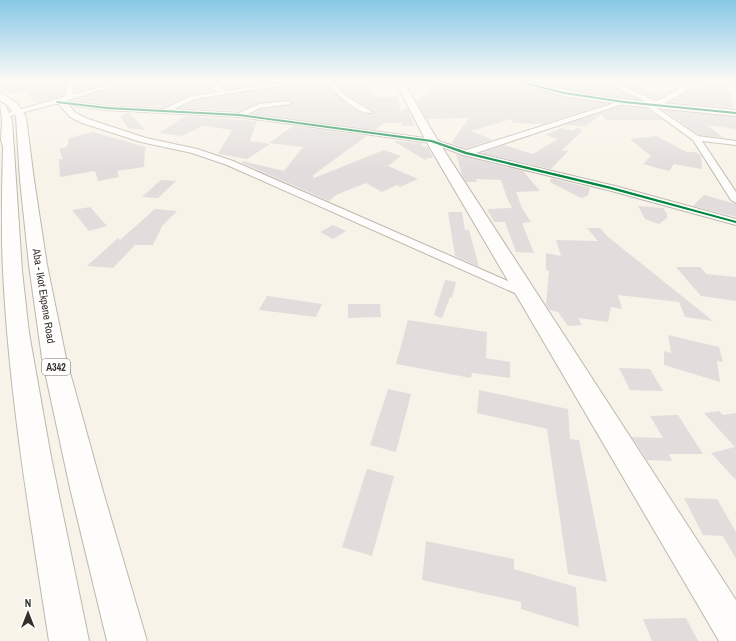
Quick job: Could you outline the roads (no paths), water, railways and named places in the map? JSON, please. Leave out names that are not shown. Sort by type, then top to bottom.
[{"type":"highway","points":[[8,112],[5,140],[9,147],[5,265],[30,423],[69,641]]},
{"type":"highway","name":"Aba - Ikot Ekpene Road","points":[[8,112],[27,180],[38,265],[54,358],[86,488],[127,641]]},
{"type":"main road","points":[[415,111],[432,141],[733,625]]},
{"type":"main road","points":[[717,111],[736,113]]},
{"type":"street","points":[[70,111],[73,115],[85,121],[144,140],[194,151],[230,163],[528,296]]},
{"type":"street","points":[[163,111],[239,115],[432,141],[466,153],[611,188],[736,222]]},
{"type":"street","points":[[239,115],[246,111]]},
{"type":"street","points":[[466,153],[596,111]]},
{"type":"street","points":[[662,111],[696,138],[736,200]]},
{"type":"street","points":[[696,138],[736,143]]}]
